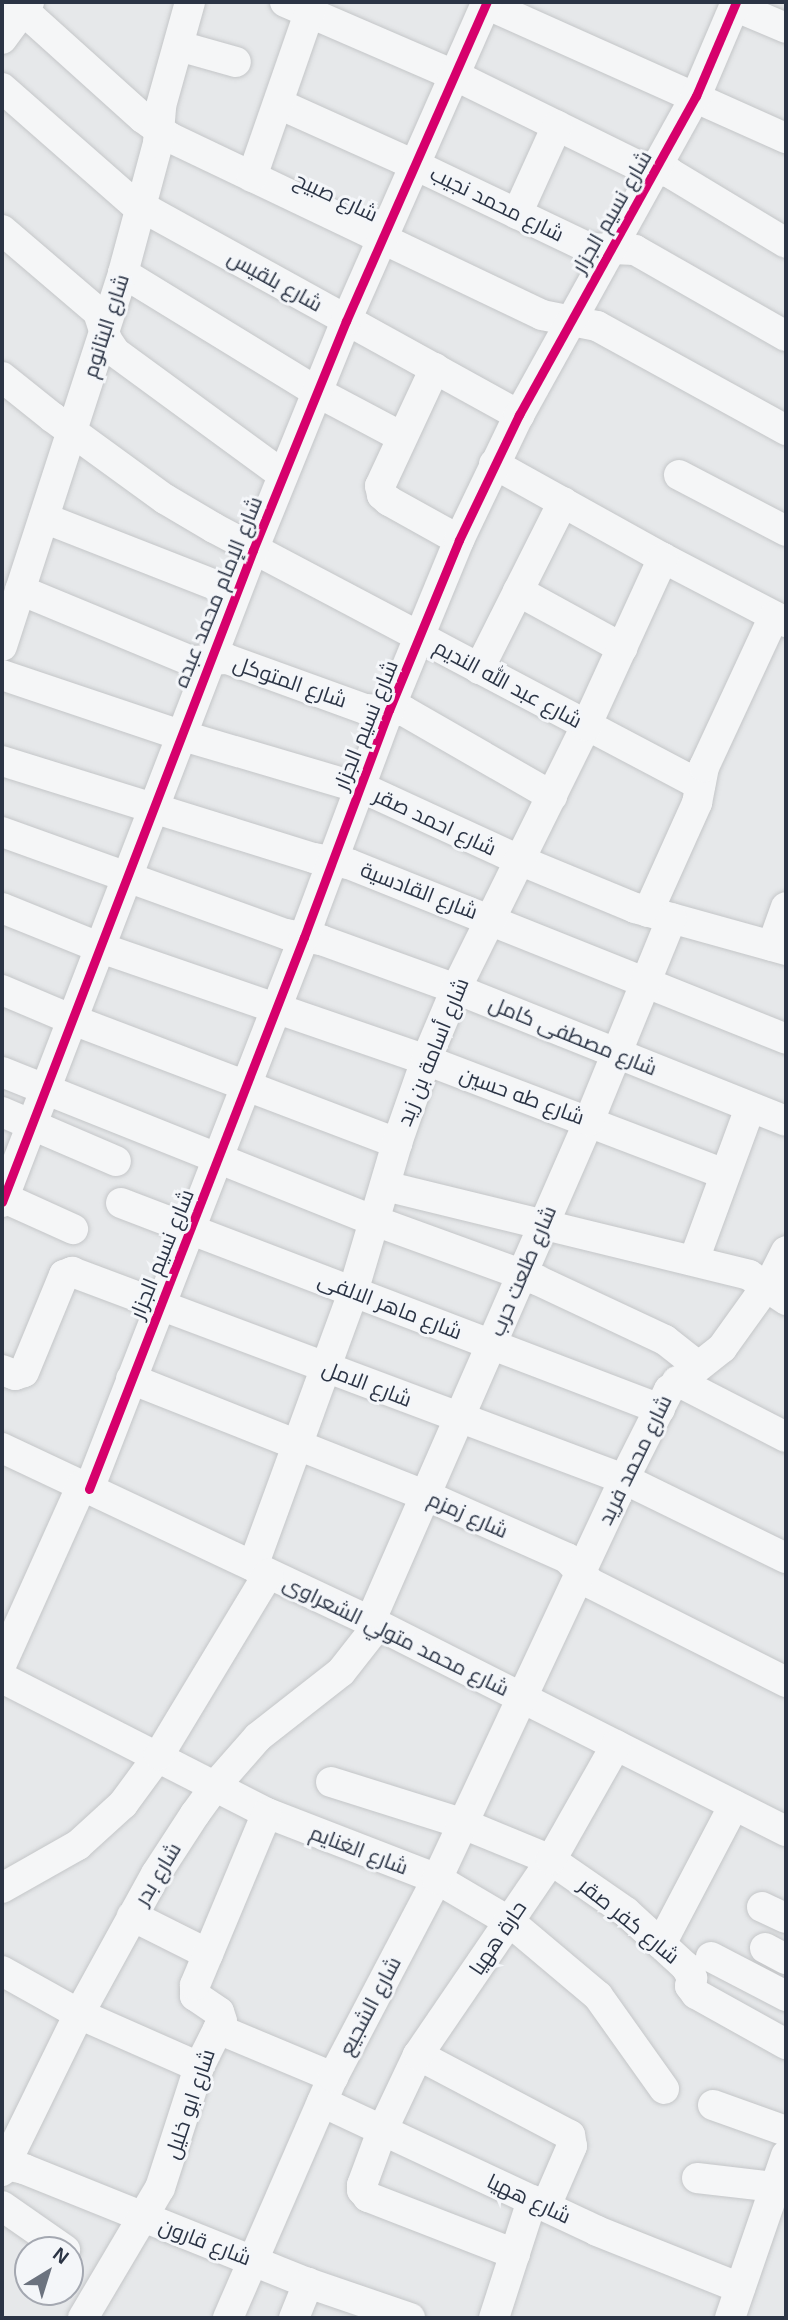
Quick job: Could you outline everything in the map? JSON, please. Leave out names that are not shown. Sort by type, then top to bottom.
[{"type":"street","name":"شارع البتانوم","points":[[2,646],[105,334],[142,209],[160,131],[161,106],[190,2]]},
{"type":"street","points":[[486,3],[786,138]]},
{"type":"street","name":"شارع الإمام محمد عبده","points":[[2,1199],[47,1091],[235,593],[346,321],[486,3]]},
{"type":"street","points":[[2,39],[22,4]]},
{"type":"street","name":"شارع صبيح","points":[[22,4],[160,131],[542,315],[597,326],[786,430]]},
{"type":"street","points":[[735,4],[786,28]]},
{"type":"street","name":"شارع نسيم الجزار","points":[[2,1663],[86,1487],[131,1379],[219,1158],[389,710],[459,540],[519,415],[696,96],[735,4]]},
{"type":"street","points":[[252,177],[279,104],[303,5],[635,164],[676,177],[786,243]]},
{"type":"street","points":[[178,46],[236,62]]},
{"type":"street","name":"شارع بلقيس","points":[[2,88],[142,209],[519,415]]},
{"type":"street","name":"شارع محمد نجيب","points":[[279,104],[589,248],[635,250],[786,336]]},
{"type":"street","points":[[517,214],[557,126]]},
{"type":"street","points":[[2,230],[98,312],[105,334],[116,352],[283,475]]},
{"type":"street","points":[[123,273],[317,392],[401,437]]},
{"type":"street","points":[[435,368],[380,486],[382,495],[459,540]]},
{"type":"street","name":"شارع عبد الله النديم","points":[[4,384],[165,499],[253,550],[700,785]]},
{"type":"street","points":[[494,464],[663,558],[780,619]]},
{"type":"street","points":[[679,475],[786,531]]},
{"type":"street","points":[[479,669],[563,502]]},
{"type":"street","points":[[44,518],[235,593]]},
{"type":"street","name":"شارع أسامة بن زيد","points":[[2,1888],[52,1861],[102,1826],[123,1804],[159,1755],[260,1570],[298,1444],[353,1292],[397,1143],[426,1060],[456,989],[586,726],[663,558]]},
{"type":"street","name":"شارع المتوكل","points":[[20,590],[191,661],[227,659],[365,709],[411,714],[552,796]]},
{"type":"street","points":[[518,591],[622,648]]},
{"type":"street","name":"شارع طلعت حرب","points":[[374,1624],[645,984],[660,915],[697,803],[704,767],[780,619]]},
{"type":"street","name":"شارع احمد صقر","points":[[2,675],[180,736],[359,788],[519,860],[660,915],[779,948]]},
{"type":"street","name":"شارع القادسية","points":[[2,761],[314,858],[332,860],[490,919],[786,1039]]},
{"type":"street","name":"شارع مصطفى كامل","points":[[2,832],[304,937],[321,940],[456,989],[786,1121]]},
{"type":"street","points":[[779,948],[786,907]]},
{"type":"street","name":"شارع طه حسين","points":[[2,908],[101,948],[426,1060],[725,1174]]},
{"type":"street","points":[[2,990],[73,1020],[397,1143]]},
{"type":"street","points":[[2,1072],[375,1222],[522,1274],[665,1340],[687,1374],[786,1437]]},
{"type":"street","points":[[694,1260],[750,1108]]},
{"type":"street","points":[[2,1112],[116,1161]]},
{"type":"street","points":[[385,1186],[694,1260],[749,1275],[776,1292]]},
{"type":"street","points":[[2,1199],[73,1229]]},
{"type":"street","name":"شارع ماهر الالفى","points":[[121,1203],[660,1409]]},
{"type":"street","name":"شارع محمد فريد","points":[[521,1697],[660,1409],[687,1374],[722,1348],[776,1292],[786,1251]]},
{"type":"street","name":"شارع الامل","points":[[2,1370],[15,1375],[24,1371],[66,1273],[160,1305],[624,1479],[786,1558]]},
{"type":"street","name":"شارع زمزم","points":[[131,1379],[427,1496],[567,1558],[590,1583],[786,1682]]},
{"type":"street","name":"شارع محمد متولي الشعراوى","points":[[2,1448],[374,1624],[786,1831]]},
{"type":"street","name":"شارع بدر","points":[[3,2167],[79,2014],[174,1845],[215,1786],[271,1725],[341,1672],[374,1624]]},
{"type":"street","name":"شارع الغنايم","points":[[2,1678],[159,1755],[267,1813],[436,1879],[510,1922],[598,1996],[664,2089]]},
{"type":"street","name":"شارع الشجيع","points":[[228,2318],[327,2089],[436,1879],[521,1697]]},
{"type":"street","name":"حارة ههيا","points":[[515,2254],[364,2194],[362,2185],[382,2131],[418,2055],[551,1860],[616,1745]]},
{"type":"street","name":"شارع كفر صقر","points":[[331,1782],[461,1824],[551,1860],[626,1912],[661,1944],[690,1972],[690,1986],[696,1994],[786,2044]]},
{"type":"street","points":[[661,1944],[734,1805]]},
{"type":"street","name":"شارع ابو خليل","points":[[83,2318],[104,2277],[165,2177],[199,2067],[222,2016],[200,2000],[194,1991],[267,1813]]},
{"type":"street","points":[[132,1916],[208,1954]]},
{"type":"street","points":[[711,1957],[786,1996]]},
{"type":"street","points":[[2,1971],[79,2014],[199,2067]]},
{"type":"street","name":"شارع ههيا","points":[[218,2029],[327,2089],[382,2131],[597,2231],[740,2288]]},
{"type":"street","points":[[418,2055],[570,2135],[572,2146],[539,2203],[515,2254],[494,2318]]},
{"type":"street","points":[[713,2105],[786,2131]]},
{"type":"street","points":[[730,2318],[786,2155]]},
{"type":"street","name":"شارع قارون","points":[[3,2167],[24,2169],[308,2283],[410,2318]]},
{"type":"street","points":[[697,2178],[775,2187]]},
{"type":"street","points":[[2,2206],[45,2236]]},
{"type":"street","points":[[84,2263],[104,2277]]},
{"type":"street","points":[[294,2318],[308,2283]]},
{"type":"cycle path","points":[[2,1202],[253,550],[346,321],[487,2]]},
{"type":"cycle path","points":[[89,1489],[304,937],[389,710],[459,540],[519,415],[696,96],[736,2]]}]
